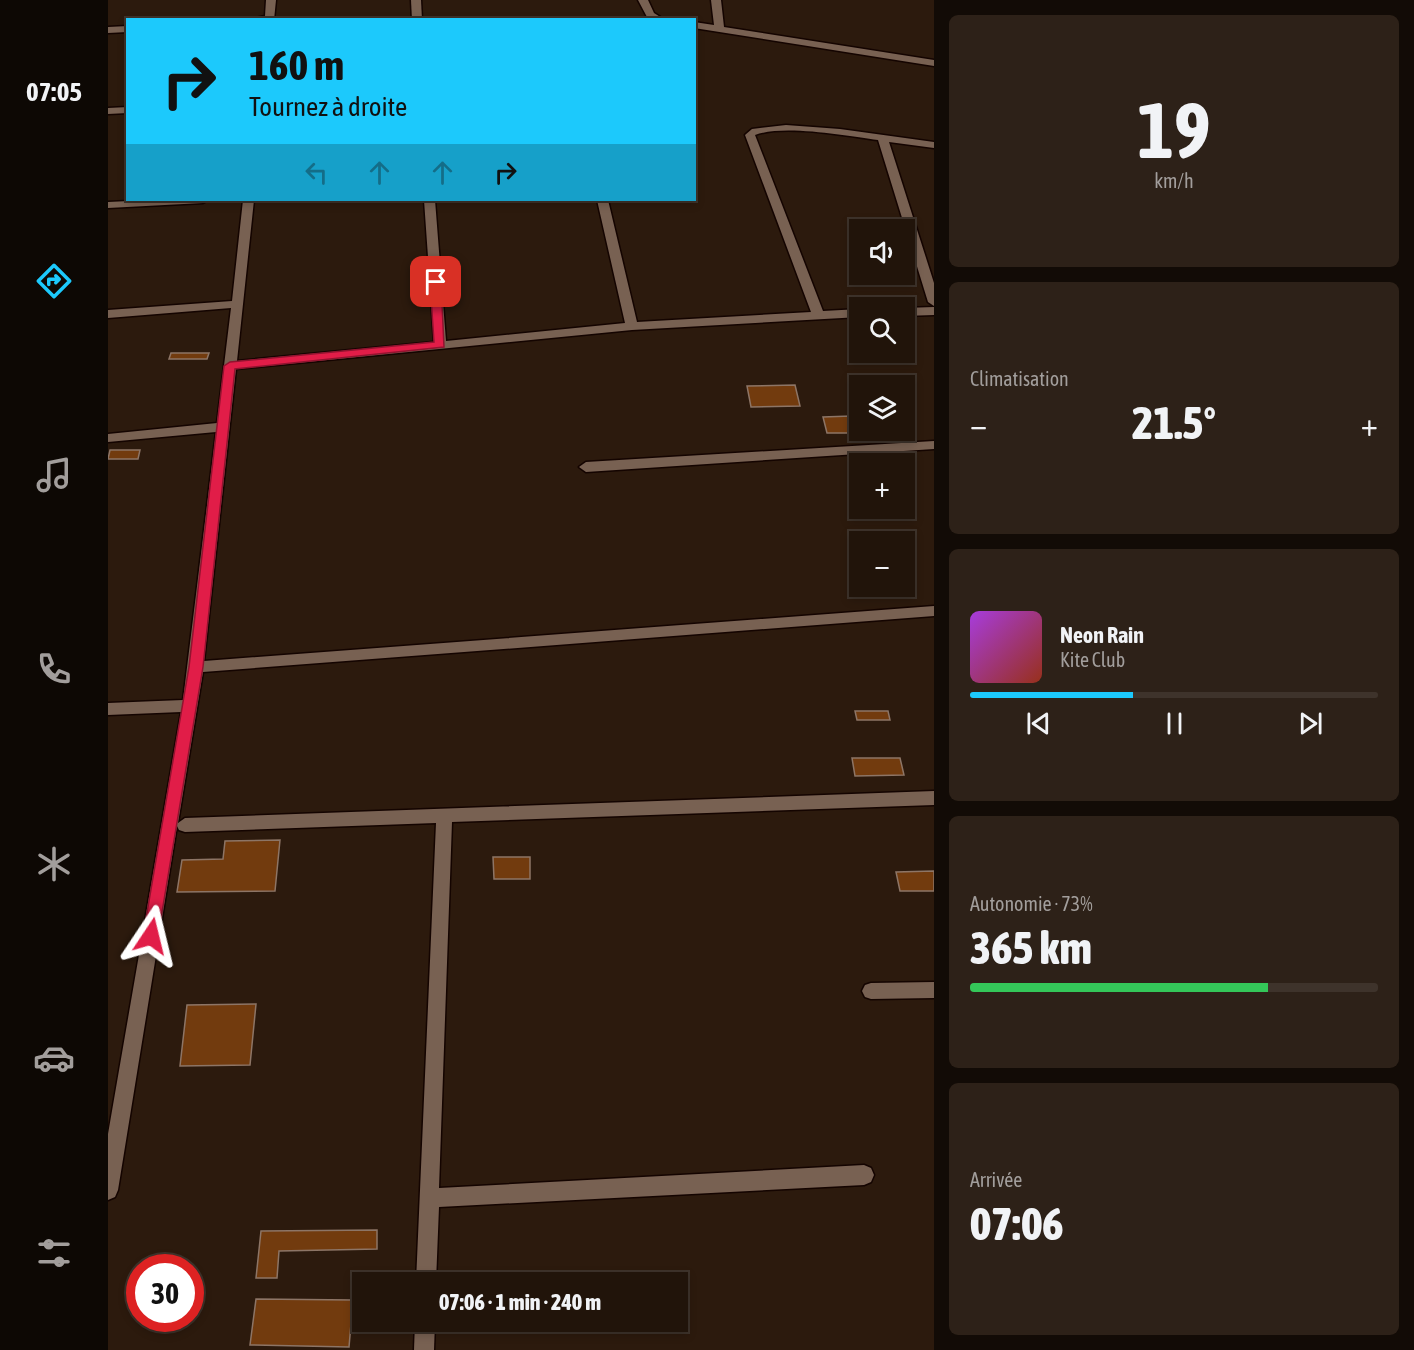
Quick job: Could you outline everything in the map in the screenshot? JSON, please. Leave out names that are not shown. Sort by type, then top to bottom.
[{"type":"street","points":[[269,18],[271,0]]},
{"type":"street","points":[[416,0],[417,18]]},
{"type":"street","points":[[643,0],[650,15],[657,18]]},
{"type":"street","points":[[716,0],[719,28]]},
{"type":"street","points":[[696,25],[934,63]]},
{"type":"street","points":[[108,30],[126,29]]},
{"type":"street","points":[[108,111],[126,110]]},
{"type":"street","points":[[818,314],[750,135],[766,127],[934,145]]},
{"type":"street","points":[[883,138],[934,302]]},
{"type":"street","points":[[108,206],[187,201]]},
{"type":"street","points":[[108,1190],[196,667],[249,201]]},
{"type":"street","points":[[430,201],[440,345]]},
{"type":"street","points":[[603,201],[632,326]]},
{"type":"street","points":[[108,314],[237,304]]},
{"type":"street","points":[[915,312],[934,311]]},
{"type":"street","points":[[230,366],[632,326],[849,313]]},
{"type":"street","points":[[108,438],[223,427]]},
{"type":"street","points":[[586,467],[934,445]]},
{"type":"street","points":[[196,667],[934,611]]},
{"type":"street","points":[[108,709],[189,706]]},
{"type":"street","points":[[185,825],[934,798]]},
{"type":"street","points":[[426,1272],[444,815]]},
{"type":"street","points":[[871,991],[934,990]]},
{"type":"street","points":[[429,1198],[864,1175]]},
{"type":"street","points":[[424,1350],[425,1332]]},
{"type":"building","points":[[171,353],[209,353],[207,359],[169,359]]},
{"type":"building","points":[[795,385],[800,406],[751,407],[747,386]]},
{"type":"building","points":[[849,416],[849,433],[827,433],[823,417]]},
{"type":"building","points":[[110,450],[140,450],[138,459],[108,459]]},
{"type":"building","points":[[855,711],[888,711],[890,720],[857,720]]},
{"type":"building","points":[[852,758],[900,758],[904,775],[855,776]]},
{"type":"building","points":[[280,840],[275,891],[177,892],[182,860],[223,859],[225,841]]},
{"type":"building","points":[[493,857],[530,857],[530,879],[494,879]]},
{"type":"building","points":[[934,871],[934,891],[900,891],[896,872]]},
{"type":"building","points":[[256,1004],[250,1065],[180,1066],[187,1005]]},
{"type":"building","points":[[377,1230],[377,1249],[279,1251],[277,1278],[256,1278],[261,1231]]},
{"type":"building","points":[[256,1299],[352,1300],[349,1347],[250,1345]]},
{"type":"route","points":[[151,936],[196,667],[230,366],[440,345],[436,282]]}]
